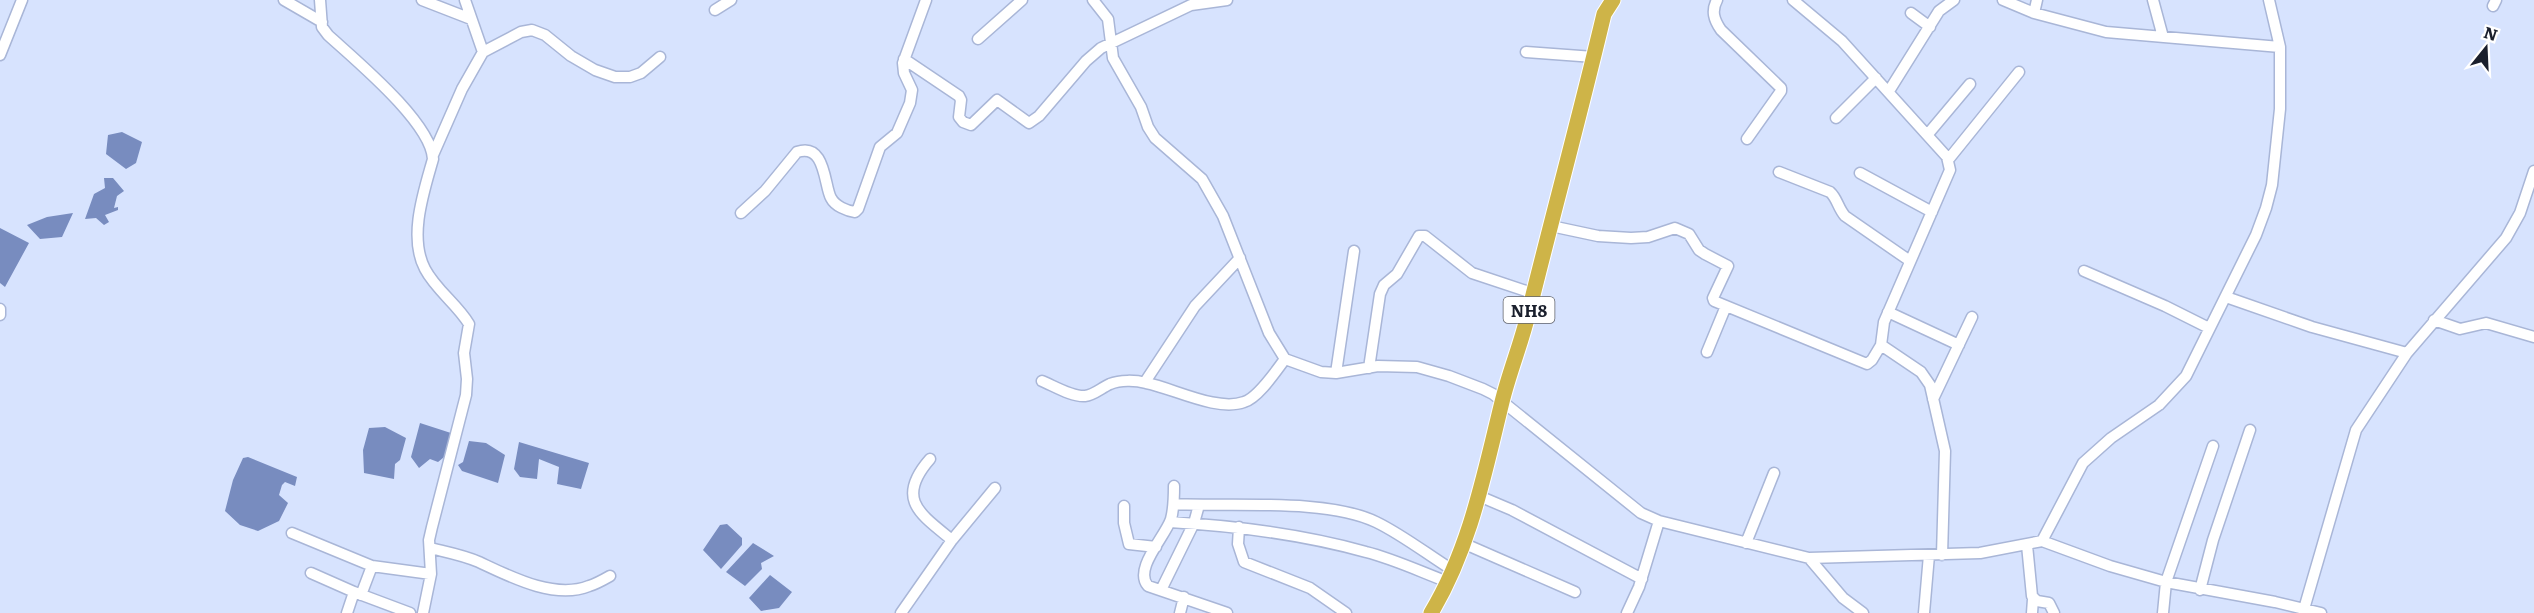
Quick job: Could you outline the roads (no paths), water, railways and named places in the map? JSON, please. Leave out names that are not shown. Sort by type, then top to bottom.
[{"type":"highway","name":"NH8","points":[[1431,613],[1451,577],[1465,544],[1502,402],[1517,357],[1605,14],[1612,1]]},
{"type":"street","points":[[0,55],[22,0]]},
{"type":"street","points":[[284,0],[322,22]]},
{"type":"street","points":[[320,0],[322,22],[328,35],[396,99],[415,122],[433,155]]},
{"type":"street","points":[[422,0],[471,19]]},
{"type":"street","points":[[465,0],[483,52]]},
{"type":"street","points":[[715,10],[731,0]]},
{"type":"street","points":[[741,213],[765,191],[797,152],[802,150],[808,150],[822,165],[831,198],[849,212],[855,212],[858,209],[880,147],[897,133],[913,96],[904,73],[904,59],[926,0]]},
{"type":"street","points":[[978,39],[1022,0]]},
{"type":"street","points":[[1093,0],[1108,19],[1116,66],[1135,97],[1148,127],[1155,138],[1205,184],[1223,216],[1269,333],[1285,359],[1321,372],[1336,373],[1400,366],[1432,370],[1483,389],[1641,513],[1659,521],[1746,543],[1809,558],[1991,552],[2042,541],[2110,566],[2166,582],[2321,613]]},
{"type":"street","points":[[904,59],[958,96],[961,100],[959,117],[963,122],[971,125],[978,121],[997,100],[1029,123],[1039,116],[1086,61],[1101,48],[1191,5],[1227,0]]},
{"type":"street","points":[[1717,0],[1713,12],[1714,20],[1721,30],[1782,88],[1747,139]]},
{"type":"street","points":[[1551,226],[1615,238],[1648,237],[1675,228],[1683,230],[1689,234],[1699,250],[1728,266],[1713,298],[1714,301],[1867,364],[1872,360],[1881,345],[1884,322],[1888,312],[1950,170],[1948,160],[1940,147],[1842,41],[1793,0]]},
{"type":"street","points":[[1889,91],[1943,7],[1954,0]]},
{"type":"street","points":[[2003,0],[2034,13],[2106,33],[2280,47]]},
{"type":"street","points":[[2034,13],[2037,0]]},
{"type":"street","points":[[2153,0],[2163,37]]},
{"type":"street","points":[[2042,541],[2083,463],[2111,438],[2159,405],[2186,376],[2256,235],[2266,208],[2271,185],[2280,109],[2280,47],[2269,0]]},
{"type":"street","points":[[1911,13],[1930,27]]},
{"type":"street","points":[[423,613],[430,574],[432,527],[466,395],[464,353],[469,331],[469,324],[463,315],[425,269],[418,249],[418,227],[433,155],[462,89],[483,52],[521,32],[532,30],[544,35],[571,56],[595,70],[615,77],[630,77],[642,73],[660,57]]},
{"type":"street","points":[[1526,52],[1594,57]]},
{"type":"street","points":[[1948,160],[2019,72]]},
{"type":"street","points":[[1836,118],[1876,78]]},
{"type":"street","points":[[1928,134],[1970,84]]},
{"type":"street","points":[[2304,609],[2356,430],[2407,353],[2506,238],[2520,213],[2534,171]]},
{"type":"street","points":[[1779,172],[1830,192],[1845,216],[1910,261]]},
{"type":"street","points":[[1860,172],[1932,212]]},
{"type":"street","points":[[1369,368],[1380,294],[1384,285],[1397,274],[1419,236],[1425,236],[1472,273],[1532,293]]},
{"type":"street","points":[[1336,373],[1354,251]]},
{"type":"street","points":[[1144,382],[1195,306],[1240,258]]},
{"type":"street","points":[[2084,271],[2209,328]]},
{"type":"street","points":[[2226,297],[2312,327],[2407,353]]},
{"type":"street","points":[[1707,352],[1726,306]]},
{"type":"street","points":[[0,309],[0,315]]},
{"type":"street","points":[[1888,312],[1959,345]]},
{"type":"street","points":[[1933,399],[1972,317]]},
{"type":"street","points":[[2434,320],[2460,329],[2486,323],[2534,337]]},
{"type":"street","points":[[1881,345],[1928,379],[1945,451],[1942,555]]},
{"type":"street","points":[[1042,381],[1079,396],[1088,396],[1110,384],[1122,381],[1144,382],[1216,403],[1234,405],[1246,402],[1253,397],[1285,359]]},
{"type":"street","points":[[2200,590],[2213,540],[2250,430]]},
{"type":"street","points":[[2163,613],[2166,582],[2213,446]]},
{"type":"street","points":[[930,459],[917,474],[913,499],[922,516],[952,540]]},
{"type":"street","points":[[1746,543],[1774,473]]},
{"type":"street","points":[[1174,486],[1174,504],[1170,522],[1145,566],[1143,577],[1148,586],[1184,597],[1214,611],[1227,613]]},
{"type":"street","points":[[901,613],[952,540],[995,488]]},
{"type":"street","points":[[1479,496],[1512,510],[1642,579]]},
{"type":"street","points":[[1174,504],[1287,507],[1350,513],[1375,522],[1451,577]]},
{"type":"street","points":[[1161,590],[1194,523],[1199,505]]},
{"type":"street","points":[[1124,506],[1124,523],[1129,544],[1156,547]]},
{"type":"street","points":[[1627,613],[1642,579],[1659,521]]},
{"type":"street","points":[[1170,522],[1239,527],[1312,539],[1367,552],[1451,577]]},
{"type":"street","points":[[1239,527],[1238,544],[1244,562],[1310,588],[1346,613]]},
{"type":"street","points":[[292,533],[372,566],[430,574]]},
{"type":"street","points":[[1465,544],[1575,592]]},
{"type":"street","points":[[2027,545],[2033,599],[2032,613]]},
{"type":"street","points":[[430,548],[464,556],[516,580],[558,589],[576,590],[610,576]]},
{"type":"street","points":[[1924,613],[1929,555]]},
{"type":"street","points":[[1809,558],[1843,598],[1861,613]]},
{"type":"street","points":[[347,613],[372,566]]},
{"type":"street","points":[[311,573],[357,594],[410,613]]},
{"type":"street","points":[[1180,613],[1184,597]]},
{"type":"street","points":[[2033,599],[2049,603],[2054,613]]},
{"type":"water","points":[[122,132],[142,142],[136,163],[126,169],[106,154],[108,135]]},
{"type":"water","points":[[104,178],[113,178],[124,191],[117,196],[114,208],[118,207],[118,210],[105,215],[109,222],[104,225],[96,218],[85,219],[94,194],[105,188]]},
{"type":"water","points":[[73,213],[62,237],[40,239],[27,225],[47,217]]},
{"type":"water","points":[[0,228],[29,243],[5,287],[0,283]]},
{"type":"water","points":[[420,423],[454,434],[449,453],[438,462],[430,459],[419,468],[411,457]]},
{"type":"water","points":[[385,427],[406,438],[400,460],[395,464],[394,479],[364,473],[363,450],[369,428]]},
{"type":"water","points":[[469,441],[486,443],[505,455],[498,483],[462,471],[458,465],[463,462]]},
{"type":"water","points":[[519,442],[589,463],[581,489],[557,484],[559,467],[539,459],[537,479],[520,477],[514,469]]},
{"type":"water","points":[[248,457],[297,477],[295,486],[285,482],[282,485],[279,495],[288,503],[279,521],[258,531],[240,525],[225,511],[233,480],[243,458]]},
{"type":"water","points":[[727,524],[742,538],[742,545],[721,569],[703,550],[720,525]]},
{"type":"water","points":[[753,543],[774,556],[761,563],[762,569],[745,586],[726,572]]},
{"type":"water","points":[[770,575],[792,592],[779,608],[761,611],[749,598]]}]
